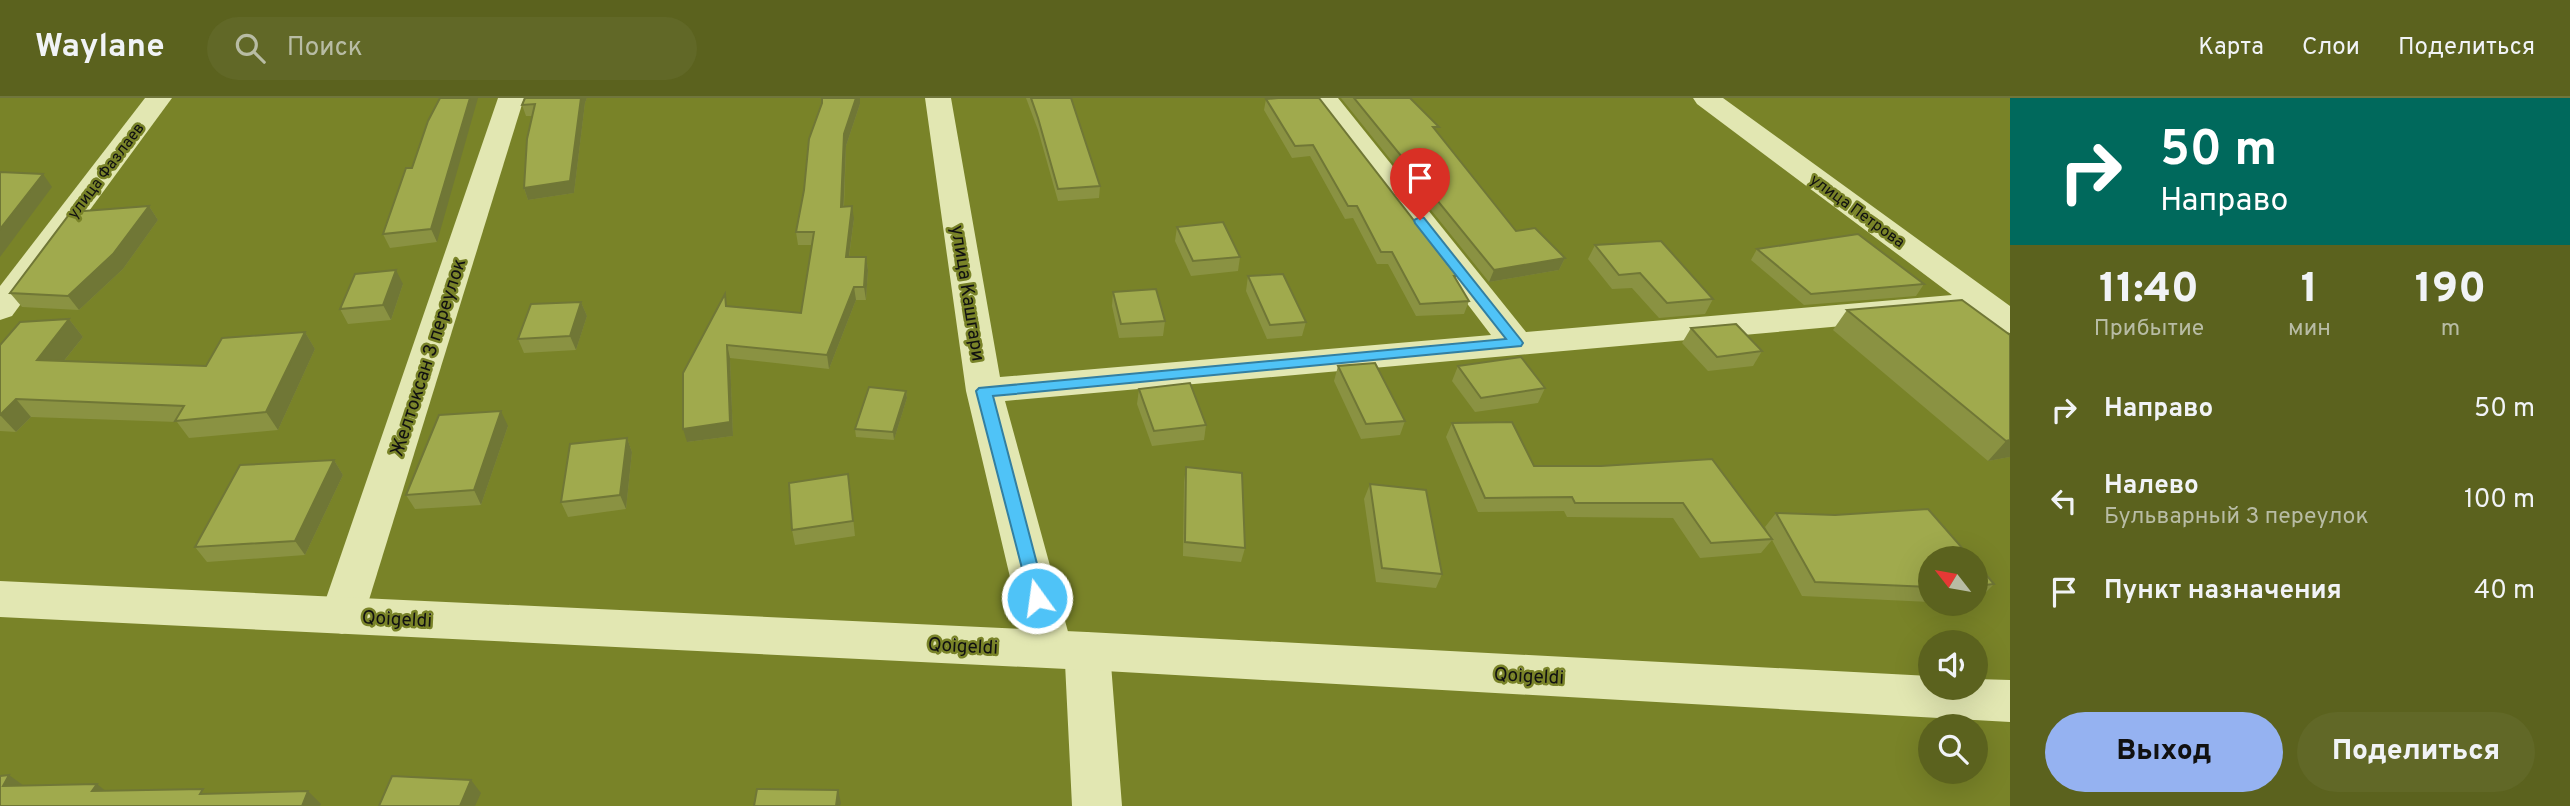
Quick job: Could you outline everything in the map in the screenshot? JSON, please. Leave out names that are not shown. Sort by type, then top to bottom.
[{"type":"street","name":"улица Фазлаев","points":[[0,309],[159,98]]},
{"type":"street","name":"Желтоксан 3 переулок","points":[[342,616],[512,98]]},
{"type":"street","name":"улица Кашгари","points":[[938,98],[984,391],[1068,650],[1097,806]]},
{"type":"street","points":[[1324,98],[1516,343]]},
{"type":"street","name":"улица Петрова","points":[[1706,98],[1998,313]]},
{"type":"street","points":[[984,391],[1516,343],[1998,313]]},
{"type":"street","name":"Qoigeldi","points":[[0,599],[1068,650],[2010,701]]},
{"type":"building","points":[[440,98],[470,98],[431,229],[383,234],[406,168],[412,168],[428,121]]},
{"type":"building","points":[[525,98],[581,98],[570,181],[524,188],[527,139],[535,104],[522,105]]},
{"type":"building","points":[[822,98],[856,98],[844,134],[841,207],[852,206],[846,257],[866,257],[864,287],[854,287],[827,355],[727,345],[730,422],[683,429],[683,373],[725,294],[726,306],[801,313],[814,232],[796,232],[804,190],[809,139]]},
{"type":"building","points":[[1031,98],[1071,98],[1100,186],[1058,189]]},
{"type":"building","points":[[1319,98],[1457,276],[1454,276],[1469,301],[1420,304],[1392,252],[1381,252],[1357,206],[1348,206],[1313,145],[1295,146],[1266,99]]},
{"type":"building","points":[[1354,98],[1410,98],[1439,127],[1433,127],[1516,231],[1535,228],[1565,258],[1494,270]]},
{"type":"building","points":[[0,172],[43,174],[0,229]]},
{"type":"building","points":[[149,206],[113,254],[68,296],[10,293],[71,212]]},
{"type":"building","points":[[1223,222],[1240,257],[1193,261],[1177,227]]},
{"type":"building","points":[[1858,234],[1924,284],[1811,294],[1757,249]]},
{"type":"building","points":[[1661,241],[1713,299],[1667,303],[1640,273],[1619,275],[1595,245]]},
{"type":"building","points":[[396,270],[383,305],[340,309],[355,274]]},
{"type":"building","points":[[1283,274],[1306,322],[1270,325],[1248,276]]},
{"type":"building","points":[[1156,289],[1165,321],[1121,324],[1113,292]]},
{"type":"building","points":[[1962,300],[2010,335],[2010,440],[2006,441],[1847,310]]},
{"type":"building","points":[[581,302],[570,336],[518,339],[531,304]]},
{"type":"building","points":[[69,319],[37,360],[206,366],[222,338],[305,332],[266,412],[175,421],[184,406],[16,399],[0,415],[0,345],[20,322]]},
{"type":"building","points":[[1736,324],[1762,351],[1717,357],[1691,328]]},
{"type":"building","points":[[1521,357],[1545,388],[1481,398],[1458,366]]},
{"type":"building","points":[[1375,363],[1405,421],[1366,424],[1338,366]]},
{"type":"building","points":[[1190,383],[1206,425],[1154,431],[1139,389]]},
{"type":"building","points":[[869,387],[906,391],[893,432],[855,429]]},
{"type":"building","points":[[501,411],[474,490],[406,495],[439,415]]},
{"type":"building","points":[[1512,422],[1534,466],[1601,466],[1712,459],[1772,539],[1711,543],[1683,503],[1575,503],[1572,497],[1485,498],[1452,423]]},
{"type":"building","points":[[627,438],[620,495],[561,502],[570,444]]},
{"type":"building","points":[[334,460],[295,541],[195,547],[240,465]]},
{"type":"building","points":[[1186,467],[1242,473],[1245,548],[1185,542]]},
{"type":"building","points":[[848,474],[853,521],[792,530],[789,483]]},
{"type":"building","points":[[1370,484],[1426,490],[1442,574],[1382,568]]},
{"type":"building","points":[[1928,509],[1960,546],[1918,546],[1918,586],[1815,582],[1776,513],[1835,515]]},
{"type":"building","points":[[9,775],[3,786],[97,784],[92,791],[203,789],[200,794],[308,791],[302,806],[0,806],[0,776]]},
{"type":"building","points":[[392,776],[471,780],[460,806],[379,806]]},
{"type":"building","points":[[757,789],[838,790],[836,806],[754,806]]},
{"type":"route","points":[[1037,598],[984,391],[1516,343],[1420,220]]}]
